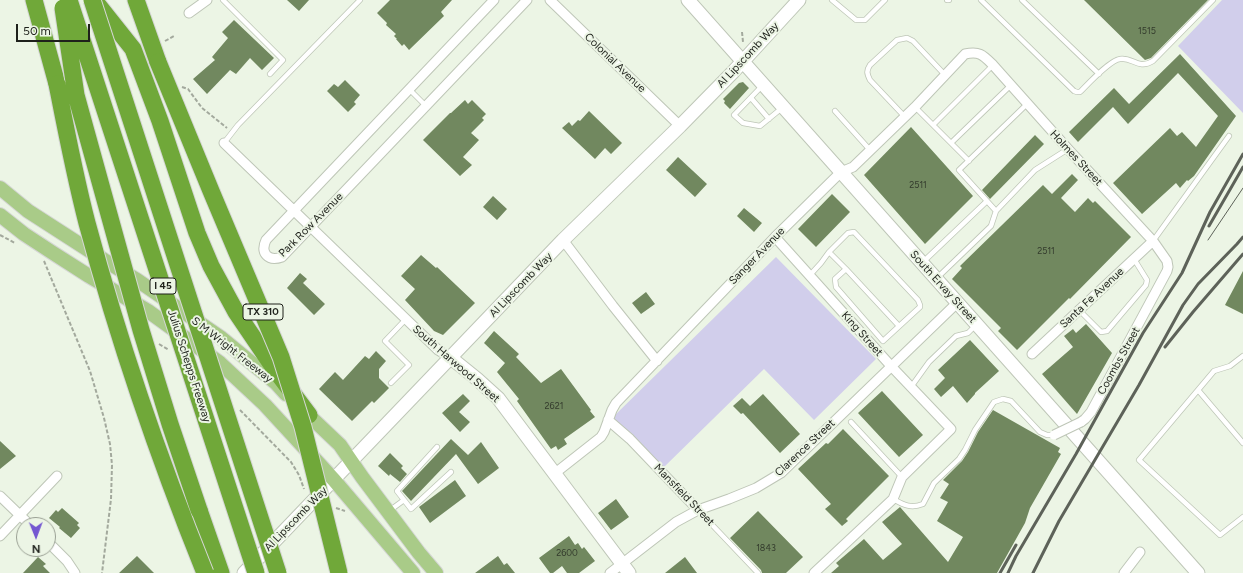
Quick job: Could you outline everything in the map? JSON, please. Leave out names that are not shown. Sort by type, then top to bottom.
[{"type":"highway","points":[[34,0],[57,84],[87,223],[119,336],[152,435],[176,500],[206,573]]},
{"type":"highway","points":[[62,0],[76,95],[141,330],[170,424],[221,573]]},
{"type":"highway","name":"Julius Schepps Freeway","points":[[69,0],[256,573]]},
{"type":"highway","points":[[93,0],[133,49],[160,121],[204,249],[219,281],[246,328],[286,386],[309,416]]},
{"type":"highway","name":"Julius Schepps Freeway","points":[[93,0],[278,573]]},
{"type":"highway","name":"TX 310","points":[[136,0],[158,62],[203,173],[282,357],[303,427],[339,573]]},
{"type":"main road","name":"South Ervay Street","points":[[688,0],[1198,573]]},
{"type":"main road","name":"Al Lipscomb Way","points":[[244,573],[563,240],[680,126],[799,0]]},
{"type":"main road","name":"S M Wright Freeway","points":[[0,188],[28,212],[138,280],[220,337],[276,383],[340,445],[388,512],[436,573]]},
{"type":"main road","name":"S M Wright Freeway","points":[[0,216],[24,234],[88,276],[148,311],[220,364],[265,405],[334,480],[413,573]]},
{"type":"main road","name":"South Harwood Street","points":[[451,358],[477,378],[498,398],[626,568]]},
{"type":"street","points":[[188,13],[207,0]]},
{"type":"street","name":"Park Row Avenue","points":[[494,0],[266,240],[264,252],[269,257],[277,259],[282,257],[527,0]]},
{"type":"street","name":"Colonial Avenue","points":[[550,0],[680,126]]},
{"type":"street","name":"Holmes Street","points":[[975,52],[984,56],[993,65],[1010,86],[1153,241],[1167,261],[1167,271]]},
{"type":"street","name":"Sanger Avenue","points":[[554,474],[601,436],[616,403],[775,237],[841,172],[853,167],[905,117],[965,54],[975,52]]},
{"type":"street","name":"South Harwood Street","points":[[224,144],[438,350],[451,358]]},
{"type":"street","name":"King Street","points":[[775,237],[891,366],[951,429],[902,477]]},
{"type":"street","points":[[563,240],[657,361]]},
{"type":"street","name":"Santa Fe Avenue","points":[[1032,354],[1153,241]]},
{"type":"street","name":"Coombs Street","points":[[1054,434],[1081,422],[1091,412],[1167,271]]},
{"type":"street","name":"Clarence Street","points":[[610,573],[626,568],[676,522],[698,510],[756,488],[781,474],[957,303]]},
{"type":"street","name":"Mansfield Street","points":[[608,420],[630,439],[698,510]]},
{"type":"street","points":[[0,536],[58,476]]},
{"type":"street","points":[[814,573],[893,500],[902,477]]},
{"type":"street","points":[[0,496],[20,515]]},
{"type":"street","points":[[56,550],[67,561],[74,573]]},
{"type":"street","points":[[1124,573],[1140,552]]},
{"type":"lane","points":[[223,0],[283,60],[270,74]]},
{"type":"lane","points":[[224,144],[238,125],[360,0]]},
{"type":"lane","points":[[832,0],[856,20],[865,20],[885,0]]},
{"type":"lane","points":[[981,0],[1074,91],[1077,92],[1080,92],[1114,60],[1124,59],[1141,64],[1147,64],[1153,61],[1213,0]]},
{"type":"lane","points":[[1022,0],[1098,74]]},
{"type":"lane","points":[[905,117],[870,80],[867,74],[867,69],[870,65],[896,40],[906,38],[912,41],[945,75]]},
{"type":"lane","points":[[933,125],[993,65]]},
{"type":"lane","points":[[764,85],[734,115],[743,123],[760,126],[784,107]]},
{"type":"lane","points":[[951,143],[1010,86]]},
{"type":"lane","points":[[409,89],[426,106]]},
{"type":"lane","points":[[751,98],[769,119]]},
{"type":"lane","points":[[996,210],[959,170],[1027,104]]},
{"type":"lane","points":[[914,107],[969,161]]},
{"type":"lane","points":[[835,111],[870,150]]},
{"type":"lane","points":[[1153,241],[1229,136]]},
{"type":"lane","points":[[936,279],[992,226],[996,210],[1035,170],[1068,149]]},
{"type":"lane","points":[[922,263],[987,201]]},
{"type":"lane","points":[[810,275],[848,232],[854,232],[918,300],[920,307],[883,341],[836,287],[835,279],[846,269]]},
{"type":"lane","points":[[829,252],[899,326]]},
{"type":"lane","points":[[1079,310],[1101,332],[1107,331],[1146,285],[1147,280],[1134,259]]},
{"type":"lane","points":[[391,383],[409,365],[385,341],[406,319]]},
{"type":"lane","points":[[911,387],[929,362],[956,336],[968,333],[977,324]]},
{"type":"lane","points":[[1243,356],[1230,366],[1214,371],[1139,460],[1220,535],[1243,517]]},
{"type":"lane","points":[[1198,390],[1243,443]]},
{"type":"lane","points":[[893,500],[906,506],[916,507],[923,504],[934,484],[959,459],[975,430],[994,402],[1003,399],[1011,401],[1040,432],[1047,435],[1054,434]]},
{"type":"lane","points":[[851,422],[902,477]]},
{"type":"lane","points":[[437,447],[397,491],[412,509],[450,472]]},
{"type":"lane","points":[[388,512],[404,500]]},
{"type":"lane","name":"Mansfield Street","points":[[698,510],[758,573]]},
{"type":"path","points":[[742,32],[743,42]]},
{"type":"path","points":[[160,43],[174,36]]},
{"type":"path","points":[[178,86],[188,89],[202,108],[233,133]]},
{"type":"path","points":[[0,235],[20,246]]},
{"type":"path","points":[[48,263],[43,260],[90,372],[110,444],[112,465],[111,500],[102,573]]},
{"type":"path","points":[[157,342],[174,354]]},
{"type":"path","points":[[240,410],[290,462],[298,474],[304,492]]},
{"type":"shaded area","points":[[1222,0],[1243,0],[1243,113],[1178,46]]},
{"type":"shaded area","points":[[776,257],[876,359],[814,420],[764,369],[662,469],[612,418]]},
{"type":"building","points":[[287,0],[309,0],[299,11]]},
{"type":"building","points":[[390,0],[452,0],[441,12],[444,16],[409,50],[404,44],[402,46],[394,36],[396,34],[386,25],[387,23],[377,13]]},
{"type":"building","points":[[1084,0],[1208,0],[1151,58],[1145,60]]},
{"type":"building","points":[[234,20],[274,58],[262,70],[250,58],[236,74],[230,70],[207,94],[193,79],[215,60],[212,57],[228,38],[222,32]]},
{"type":"building","points":[[1180,54],[1236,116],[1194,176],[1188,181],[1187,180],[1180,188],[1176,183],[1142,214],[1113,183],[1170,128],[1177,136],[1182,132],[1196,147],[1218,116],[1178,73],[1128,124],[1113,107],[1078,142],[1069,132],[1114,88],[1129,104]]},
{"type":"building","points":[[345,80],[360,95],[354,102],[356,104],[348,112],[327,91],[334,84],[338,87]]},
{"type":"building","points":[[743,82],[749,88],[730,109],[724,103],[725,101],[723,99],[739,83]]},
{"type":"building","points":[[465,100],[468,104],[472,100],[486,114],[482,118],[484,120],[471,133],[479,140],[463,157],[472,165],[460,176],[423,140]]},
{"type":"building","points":[[589,111],[622,143],[611,154],[605,148],[595,159],[562,128],[569,122],[572,126],[578,120],[580,121]]},
{"type":"building","points":[[911,127],[973,196],[925,244],[864,175]]},
{"type":"building","points":[[1035,135],[1044,144],[990,199],[982,190]]},
{"type":"building","points":[[678,157],[707,184],[695,197],[666,170]]},
{"type":"building","points":[[1072,174],[1078,180],[1061,198],[1075,212],[1088,198],[1093,203],[1095,201],[1131,237],[1017,350],[998,331],[1001,328],[952,279],[962,268],[960,266],[1043,185],[1052,194]]},
{"type":"building","points":[[832,194],[850,212],[816,247],[798,229]]},
{"type":"building","points":[[493,196],[507,209],[497,220],[483,207]]},
{"type":"building","points":[[744,208],[762,223],[754,232],[737,216]]},
{"type":"building","points":[[421,255],[436,268],[437,267],[475,303],[443,335],[434,331],[405,300],[415,289],[401,276]]},
{"type":"building","points":[[1243,271],[1243,314],[1225,305]]},
{"type":"building","points":[[300,273],[307,279],[303,283],[325,304],[314,315],[287,288]]},
{"type":"building","points":[[646,292],[655,304],[641,314],[632,303]]},
{"type":"building","points":[[1086,324],[1112,353],[1077,414],[1042,374],[1073,347],[1064,336],[1073,329],[1076,333]]},
{"type":"building","points":[[494,331],[519,354],[516,357],[541,383],[561,369],[595,417],[564,439],[567,444],[558,450],[556,446],[551,449],[517,401],[519,399],[497,372],[505,363],[484,343]]},
{"type":"building","points":[[970,340],[999,371],[975,393],[967,403],[953,386],[941,397],[934,389],[945,378],[938,370]]},
{"type":"building","points":[[376,351],[386,361],[379,369],[379,378],[389,388],[374,403],[372,401],[352,421],[319,389],[335,372],[343,380],[365,356],[369,359]]},
{"type":"building","points":[[882,391],[923,435],[899,457],[858,413]]},
{"type":"building","points":[[463,394],[470,401],[459,412],[470,422],[460,432],[442,413]]},
{"type":"building","points":[[763,394],[800,434],[780,453],[743,413],[741,414],[733,406],[742,398],[750,406]]},
{"type":"building","points":[[993,410],[1060,448],[1058,452],[1061,454],[1030,508],[1025,523],[997,573],[831,573],[839,566],[836,563],[864,539],[883,560],[902,544],[882,522],[900,507],[948,562],[963,537],[937,521],[948,502],[940,498],[949,484],[943,480],[962,461],[978,432]]},
{"type":"building","points":[[843,429],[889,476],[846,519],[848,521],[842,526],[825,509],[831,504],[798,469],[826,443],[828,444]]},
{"type":"building","points":[[451,439],[468,455],[481,442],[499,468],[478,484],[456,454],[411,501],[402,491]]},
{"type":"building","points":[[0,441],[16,456],[0,469]]},
{"type":"building","points":[[390,453],[403,466],[401,468],[407,474],[400,482],[390,474],[389,476],[378,466]]},
{"type":"building","points":[[455,480],[466,496],[430,523],[419,507]]},
{"type":"building","points":[[616,499],[629,517],[611,530],[598,513]]},
{"type":"building","points":[[62,508],[79,523],[77,525],[80,528],[71,538],[59,528],[60,527],[56,524],[56,517],[50,517],[56,510],[58,512]]},
{"type":"building","points":[[758,511],[803,557],[786,573],[762,573],[761,570],[730,538]]},
{"type":"building","points":[[569,536],[575,545],[578,543],[582,549],[584,547],[595,561],[579,573],[567,573],[562,566],[553,573],[550,573],[539,558]]},
{"type":"building","points":[[137,556],[154,573],[119,573]]},
{"type":"building","points":[[498,556],[504,565],[507,563],[515,573],[475,573]]},
{"type":"building","points":[[38,557],[46,564],[43,566],[50,573],[23,573]]},
{"type":"building","points":[[685,557],[697,573],[665,573]]},
{"type":"tram line","points":[[1208,240],[1243,188]]},
{"type":"railway","points":[[1008,573],[1016,556],[1076,454],[1143,333],[1182,273],[1210,212],[1243,154]]},
{"type":"railway","points":[[1209,226],[1243,167]]},
{"type":"railway","points":[[1033,573],[1059,521],[1139,385],[1183,305],[1198,284],[1243,237]]},
{"type":"railway","points":[[1165,347],[1243,254]]},
{"type":"railway","points":[[1000,573],[1016,545]]}]
